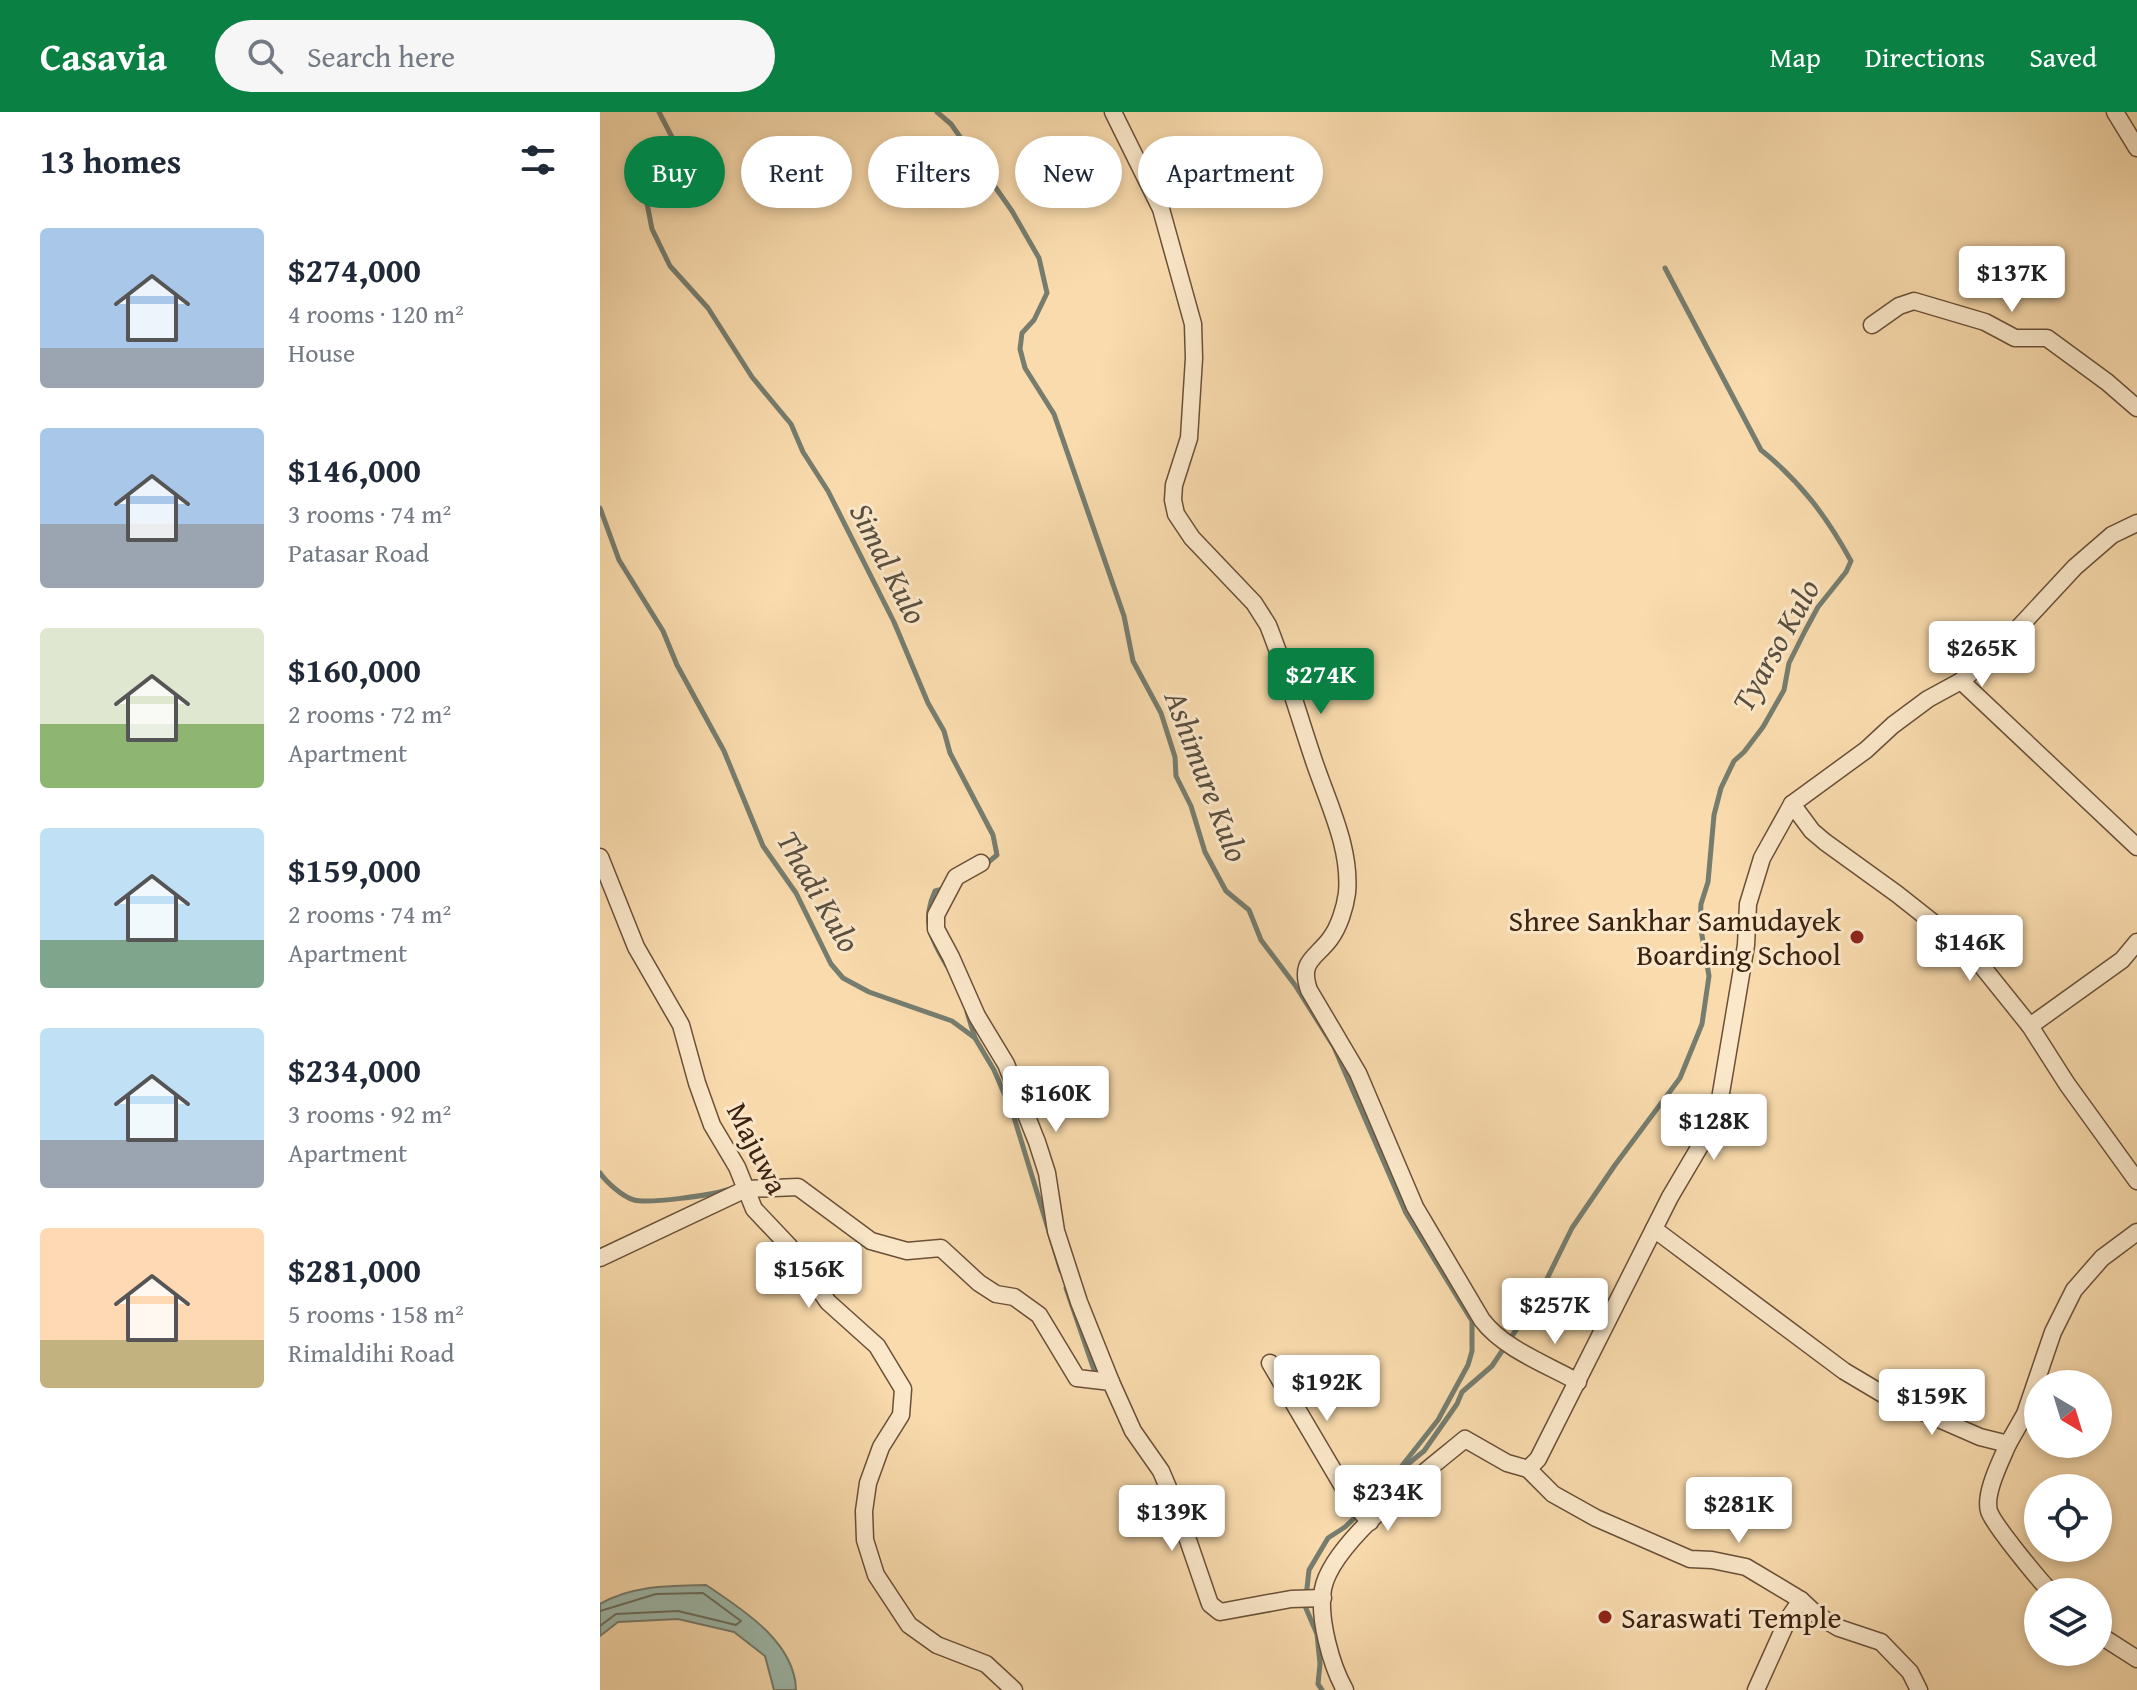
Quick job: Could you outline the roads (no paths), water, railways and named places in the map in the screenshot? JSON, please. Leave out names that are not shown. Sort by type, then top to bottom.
[{"type":"street","points":[[1113,112],[1161,209],[1193,324],[1189,438],[1174,485],[1176,514],[1192,538],[1254,603],[1268,625],[1338,828],[1347,864],[1342,915],[1330,939],[1311,957],[1304,976],[1309,990],[1358,1073],[1415,1207],[1491,1331],[1578,1382]]},
{"type":"street","points":[[2115,112],[2137,148]]},
{"type":"street","points":[[1872,325],[1899,306],[1914,301],[1985,322],[2015,338],[2047,338],[2137,408]]},
{"type":"street","points":[[1528,1469],[1538,1459],[1578,1382],[1654,1229],[1703,1141],[1720,1099],[1735,994],[1746,945],[1748,904],[1762,858],[1792,804],[1866,750],[1928,699],[1961,681],[1996,652],[2075,567],[2112,535],[2137,523]]},
{"type":"street","points":[[1961,681],[2137,847]]},
{"type":"street","points":[[1792,804],[1812,831],[1959,943],[1994,979],[2137,1181]]},
{"type":"street","name":"Majuwa","points":[[600,857],[636,947],[681,1025],[712,1125],[754,1209],[789,1246],[828,1302],[877,1346],[903,1389],[901,1415],[881,1447],[868,1483],[864,1511],[865,1540],[876,1575],[909,1625],[937,1645],[986,1664],[1014,1690]]},
{"type":"street","points":[[981,863],[956,877],[936,915],[936,929],[977,1016],[1006,1064],[1037,1142],[1047,1173],[1061,1245],[1108,1382],[1133,1431],[1161,1471],[1210,1604],[1220,1612],[1291,1599],[1318,1598]]},
{"type":"street","points":[[2030,1026],[2122,960],[2137,942]]},
{"type":"street","points":[[600,1258],[746,1189],[798,1187],[871,1241],[907,1251],[941,1248],[979,1283],[996,1294],[1014,1297],[1039,1315],[1077,1378],[1108,1382]]},
{"type":"street","points":[[1654,1229],[1844,1371],[1886,1396],[1980,1437],[2008,1444]]},
{"type":"street","points":[[2037,1578],[1989,1511],[1991,1487],[2008,1444],[2025,1414],[2053,1332],[2074,1290],[2102,1258],[2137,1232]]},
{"type":"street","points":[[1270,1363],[1352,1502],[1370,1522]]},
{"type":"street","points":[[1345,1690],[1332,1660],[1318,1598],[1327,1577],[1336,1560],[1370,1522],[1465,1439],[1507,1463],[1528,1469],[1553,1494],[1596,1518],[1690,1559],[1746,1567],[1801,1600],[1817,1615],[1839,1628],[1881,1642],[1910,1672],[1919,1690]]},
{"type":"street","points":[[1756,1690],[1788,1619],[1801,1600]]},
{"type":"street","points":[[2112,1643],[2137,1659]]},
{"type":"water","points":[[706,1585],[750,1616],[777,1642],[787,1657],[796,1690],[774,1690],[765,1656],[734,1632],[678,1619],[618,1622],[600,1636],[600,1604],[612,1598],[652,1588]]},
{"type":"waterway","name":"Simal Kulo","points":[[659,112],[674,141],[673,151],[650,172],[643,183],[652,229],[670,266],[708,308],[752,377],[791,424],[803,452],[828,491],[894,622],[928,703],[944,731],[950,753],[993,835],[997,855],[986,864]]},
{"type":"waterway","name":"Ashimure Kulo","points":[[937,112],[951,124],[1012,211],[1039,258],[1047,293],[1034,320],[1022,333],[1020,349],[1025,368],[1054,414],[1124,616],[1133,661],[1161,713],[1175,757],[1176,776],[1191,806],[1205,852],[1226,891],[1249,910],[1261,940],[1295,985],[1334,1047],[1406,1213],[1472,1321],[1472,1351],[1468,1365],[1438,1420],[1401,1467]]},
{"type":"waterway","name":"Tyarso Kulo","points":[[1322,1690],[1318,1684],[1317,1634],[1305,1606],[1309,1570],[1328,1538],[1345,1527],[1383,1491],[1392,1477],[1424,1451],[1462,1392],[1492,1366],[1538,1297],[1572,1228],[1680,1078],[1702,1024],[1709,976],[1700,924],[1701,904],[1708,882],[1714,815],[1721,788],[1734,761],[1763,727],[1784,690],[1789,663],[1805,631],[1851,561],[1812,501],[1761,450],[1665,268]]},
{"type":"waterway","name":"Thadi Kulo","points":[[600,508],[619,560],[663,631],[677,665],[724,751],[763,846],[796,893],[831,964],[843,978],[869,992],[952,1021],[975,1038],[994,1070],[1013,1114],[1061,1271]]},
{"type":"waterway","name":"Simal Kulo","points":[[947,888],[935,891],[928,921],[932,938],[947,966]]},
{"type":"waterway","name":"Simal Kulo","points":[[967,1012],[975,1038]]},
{"type":"waterway","points":[[600,1173],[615,1189],[634,1200],[666,1200],[727,1190]]},
{"type":"waterway","name":"Thadi Kulo","points":[[1066,1288],[1094,1370]]},
{"type":"place","name":"Shree Sankhar Samudayek Boarding School","points":[[1857,937]]},
{"type":"place","name":"Saraswati Temple","points":[[1605,1617]]}]
